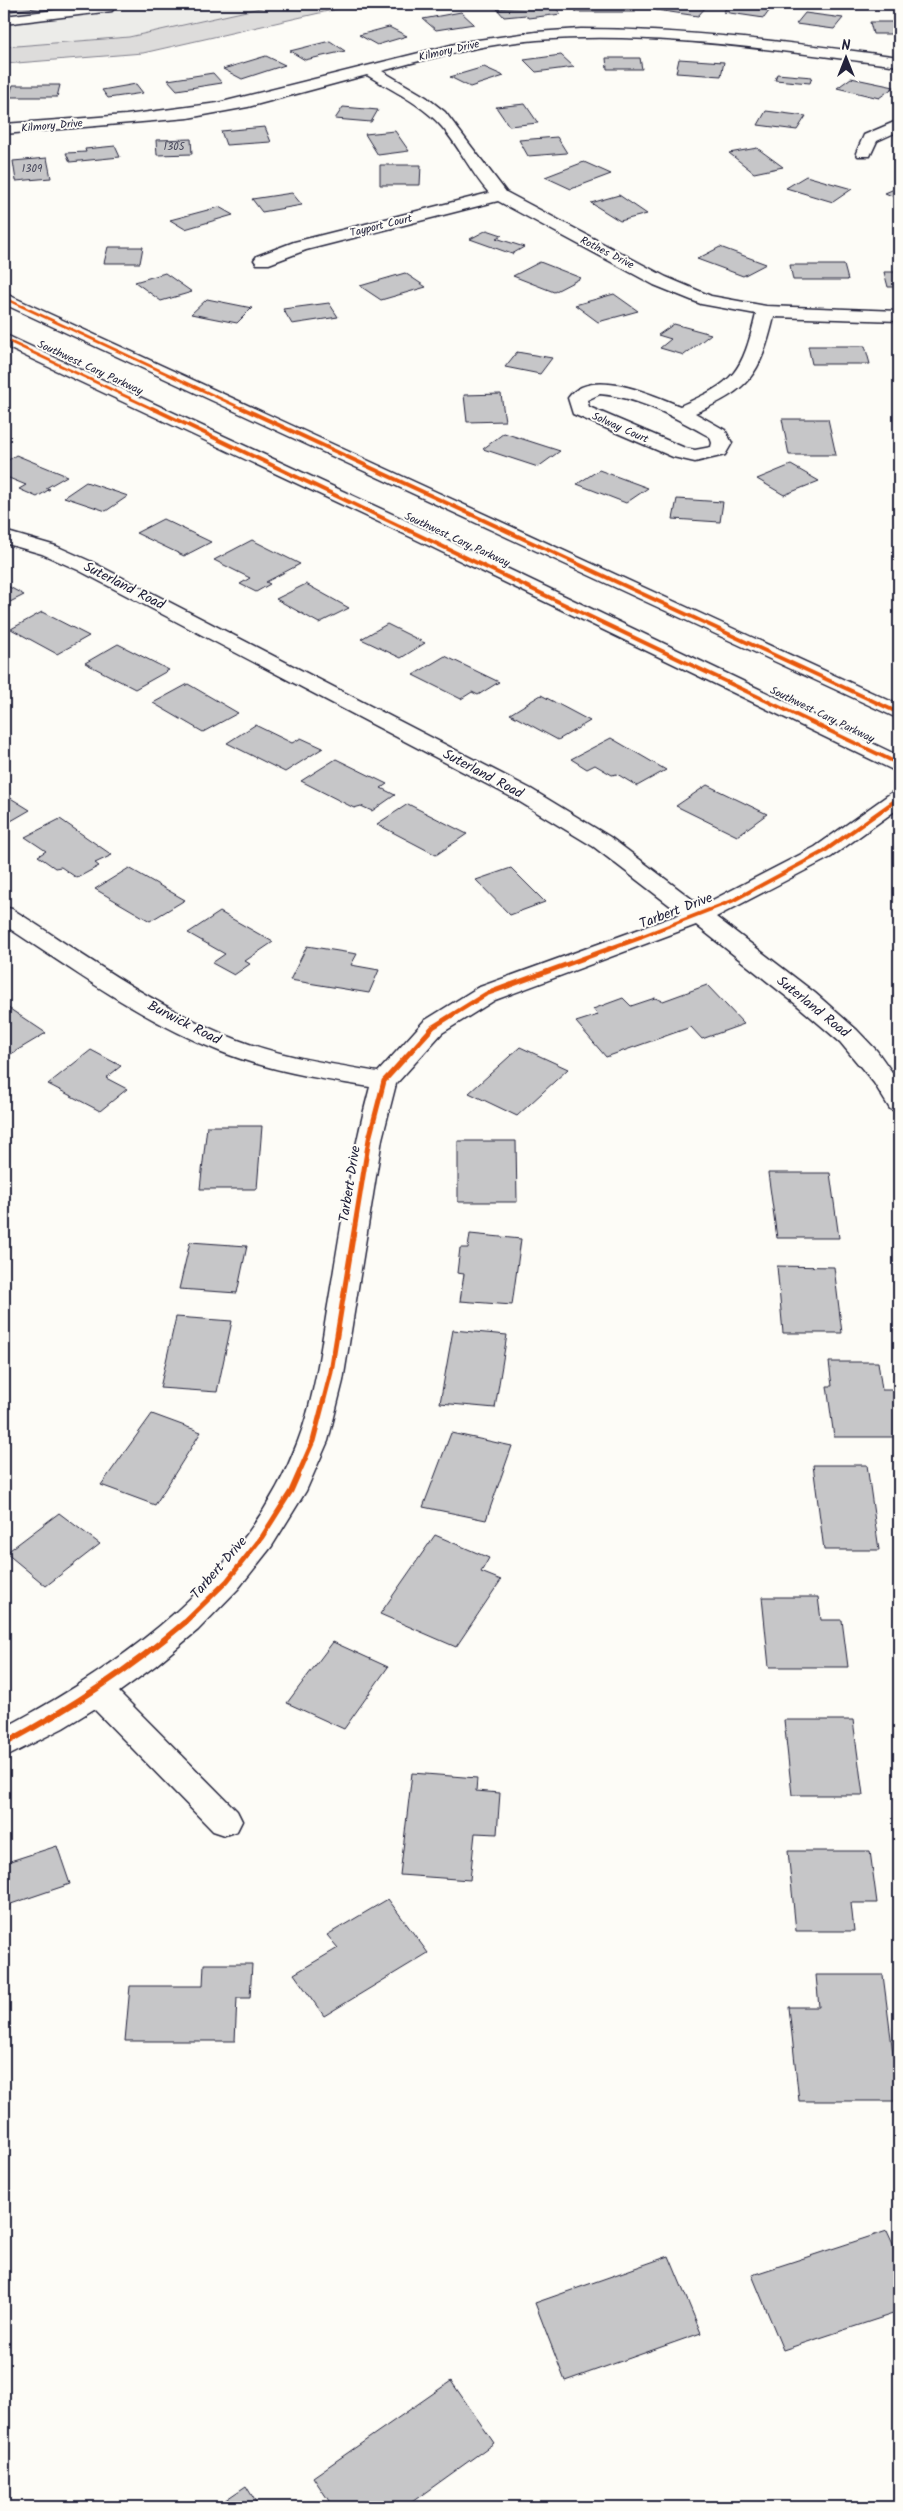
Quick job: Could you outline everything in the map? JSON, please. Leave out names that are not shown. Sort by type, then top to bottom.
[{"type":"street","points":[[4,20],[107,8]]},
{"type":"street","name":"Kilmory Drive","points":[[4,130],[191,112],[247,102],[479,44],[535,36],[591,33],[667,35],[899,62]]},
{"type":"street","name":"Rothes Drive","points":[[371,71],[427,104],[440,116],[448,124],[485,179],[500,195],[550,224],[690,294],[725,304],[766,311],[899,316]]},
{"type":"street","points":[[864,154],[870,138],[899,124]]},
{"type":"street","name":"Tayport Court","points":[[263,260],[300,246],[500,195]]},
{"type":"street","points":[[4,298],[899,712]]},
{"type":"street","points":[[680,414],[726,393],[743,378],[757,351],[766,311]]},
{"type":"street","name":"Southwest Cary Parkway","points":[[4,339],[424,536],[899,764]]},
{"type":"street","name":"Solway Court","points":[[613,389],[630,393],[680,414],[718,434],[722,443],[718,451],[695,456],[660,446],[580,410],[577,398],[582,393],[613,389]]},
{"type":"street","name":"Suterland Road","points":[[4,537],[49,550],[85,566],[523,794],[613,850],[831,1020],[876,1064],[899,1103]]},
{"type":"street","name":"Tarbert Drive","points":[[4,1744],[53,1720],[98,1692],[167,1638],[241,1564],[276,1516],[312,1442],[327,1389],[369,1139],[384,1081],[433,1027],[486,994],[698,916],[732,900],[823,852],[899,798]]},
{"type":"street","name":"Burwick Road","points":[[4,914],[169,1018],[230,1046],[280,1061],[384,1081]]},
{"type":"street","points":[[98,1692],[224,1820]]},
{"type":"shaded area","points":[[4,4],[278,4],[129,37],[4,47]]},
{"type":"shaded area","points":[[278,4],[359,4],[143,53],[4,64],[4,47],[129,37]]},
{"type":"building","points":[[4,4],[64,4],[4,12]]},
{"type":"building","points":[[552,4],[561,14],[528,18],[526,15],[504,17],[497,9]]},
{"type":"building","points":[[575,4],[634,4],[635,12],[576,12]]},
{"type":"building","points":[[662,4],[706,7],[698,16],[656,10]]},
{"type":"building","points":[[730,4],[772,7],[764,18],[723,12]]},
{"type":"building","points":[[461,12],[474,24],[436,30],[423,19]]},
{"type":"building","points":[[805,13],[843,18],[834,29],[796,24]]},
{"type":"building","points":[[870,22],[899,22],[899,34],[873,34]]},
{"type":"building","points":[[389,27],[407,36],[377,45],[359,35]]},
{"type":"building","points":[[330,41],[345,51],[305,60],[290,51]]},
{"type":"building","points":[[561,55],[574,67],[536,72],[524,60]]},
{"type":"building","points":[[266,56],[285,65],[242,79],[223,69]]},
{"type":"building","points":[[606,58],[640,58],[642,69],[607,69]]},
{"type":"building","points":[[679,59],[724,62],[721,76],[676,73]]},
{"type":"building","points":[[484,67],[504,76],[470,87],[450,77]]},
{"type":"building","points":[[213,73],[222,83],[177,90],[168,80]]},
{"type":"building","points":[[777,74],[812,77],[810,83],[775,80]]},
{"type":"building","points":[[851,78],[894,87],[879,98],[837,88]]},
{"type":"building","points":[[136,84],[143,93],[108,98],[102,90]]},
{"type":"building","points":[[13,85],[60,85],[57,97],[9,97]]},
{"type":"building","points":[[525,104],[538,123],[509,126],[496,107]]},
{"type":"building","points":[[343,107],[378,110],[371,122],[335,119]]},
{"type":"building","points":[[766,111],[806,116],[797,130],[758,125]]},
{"type":"building","points":[[265,127],[271,142],[226,145],[221,131]]},
{"type":"building","points":[[395,131],[409,151],[378,155],[365,134]]},
{"type":"building","points":[[557,137],[567,153],[528,156],[519,140]]},
{"type":"building","points":[[191,139],[192,154],[157,155],[156,140]]},
{"type":"building","points":[[115,146],[120,157],[70,162],[66,153],[86,152],[85,149]]},
{"type":"building","points":[[757,148],[783,167],[754,173],[729,153]]},
{"type":"building","points":[[47,158],[51,178],[16,181],[13,161]]},
{"type":"building","points":[[584,162],[611,174],[571,189],[545,177]]},
{"type":"building","points":[[380,165],[421,165],[420,185],[380,185]]},
{"type":"building","points":[[806,176],[852,189],[833,202],[786,188]]},
{"type":"building","points":[[899,187],[899,199],[885,193]]},
{"type":"building","points":[[292,193],[302,205],[262,212],[252,199]]},
{"type":"building","points":[[619,195],[647,214],[620,221],[591,203]]},
{"type":"building","points":[[219,207],[233,215],[185,229],[170,220]]},
{"type":"building","points":[[487,230],[502,235],[496,238],[524,247],[512,254],[470,239]]},
{"type":"building","points":[[108,247],[143,247],[140,263],[104,263]]},
{"type":"building","points":[[720,247],[766,264],[743,276],[697,259]]},
{"type":"building","points":[[540,262],[581,278],[554,292],[513,276]]},
{"type":"building","points":[[790,265],[844,265],[848,280],[793,280]]},
{"type":"building","points":[[896,266],[899,266],[899,287],[888,287],[884,272],[898,272]]},
{"type":"building","points":[[165,273],[192,292],[161,301],[135,282]]},
{"type":"building","points":[[405,273],[426,287],[381,300],[360,286]]},
{"type":"building","points":[[614,294],[638,311],[598,322],[575,305]]},
{"type":"building","points":[[207,299],[252,308],[237,323],[191,314]]},
{"type":"building","points":[[329,303],[338,317],[292,324],[283,309]]},
{"type":"building","points":[[674,324],[711,334],[684,355],[660,348],[671,339],[658,335]]},
{"type":"building","points":[[808,346],[865,346],[870,364],[812,364]]},
{"type":"building","points":[[517,352],[552,358],[540,374],[505,367]]},
{"type":"building","points":[[501,394],[505,421],[467,422],[464,395]]},
{"type":"building","points":[[782,419],[828,419],[836,455],[789,455]]},
{"type":"building","points":[[504,433],[560,451],[538,467],[483,449]]},
{"type":"building","points":[[16,455],[67,476],[46,488],[50,489],[37,497],[19,489],[26,485],[4,476],[4,463]]},
{"type":"building","points":[[791,465],[819,481],[784,495],[757,479]]},
{"type":"building","points":[[599,470],[648,488],[626,503],[577,484]]},
{"type":"building","points":[[86,482],[128,496],[106,511],[64,497]]},
{"type":"building","points":[[677,499],[723,502],[720,522],[673,519]]},
{"type":"building","points":[[163,519],[211,542],[184,556],[136,533]]},
{"type":"building","points":[[252,540],[300,564],[266,582],[270,584],[256,592],[240,584],[250,578],[214,560]]},
{"type":"building","points":[[4,584],[24,595],[4,605]]},
{"type":"building","points":[[306,584],[349,608],[319,623],[276,599]]},
{"type":"building","points":[[42,612],[89,636],[57,654],[11,629]]},
{"type":"building","points":[[387,624],[425,643],[401,658],[361,639]]},
{"type":"building","points":[[118,644],[169,670],[135,689],[85,663]]},
{"type":"building","points":[[445,656],[499,682],[478,695],[472,692],[461,699],[413,675]]},
{"type":"building","points":[[188,684],[238,713],[203,732],[153,703]]},
{"type":"building","points":[[541,695],[590,721],[558,740],[510,714]]},
{"type":"building","points":[[255,725],[292,743],[301,738],[323,748],[285,772],[227,743]]},
{"type":"building","points":[[611,738],[666,770],[637,786],[617,774],[612,775],[595,765],[587,769],[571,759]]},
{"type":"building","points":[[336,759],[387,784],[381,788],[395,795],[372,811],[361,806],[354,808],[301,781]]},
{"type":"building","points":[[707,785],[767,814],[737,836],[676,806]]},
{"type":"building","points":[[4,794],[30,810],[4,825]]},
{"type":"building","points":[[408,804],[467,834],[436,855],[377,824]]},
{"type":"building","points":[[60,819],[112,855],[95,863],[99,866],[77,878],[61,867],[55,868],[38,856],[46,851],[25,837]]},
{"type":"building","points":[[129,868],[185,900],[150,921],[95,889]]},
{"type":"building","points":[[511,868],[545,902],[510,915],[476,880]]},
{"type":"building","points":[[220,912],[273,942],[245,961],[250,964],[234,975],[212,963],[225,954],[188,933]]},
{"type":"building","points":[[307,946],[357,954],[351,965],[379,970],[369,993],[290,980]]},
{"type":"building","points":[[707,985],[744,1024],[702,1039],[691,1027],[606,1057],[576,1022],[598,1015],[593,1009],[623,998],[631,1006],[655,998],[663,1001]]},
{"type":"building","points":[[4,1005],[46,1033],[11,1054],[4,1049]]},
{"type":"building","points":[[520,1047],[568,1069],[517,1116],[469,1093]]},
{"type":"building","points":[[91,1050],[121,1066],[106,1078],[127,1089],[100,1111],[48,1084]]},
{"type":"building","points":[[207,1126],[262,1126],[257,1189],[200,1189]]},
{"type":"building","points":[[458,1141],[516,1141],[517,1202],[458,1202]]},
{"type":"building","points":[[768,1173],[830,1173],[839,1238],[777,1238]]},
{"type":"building","points":[[470,1234],[521,1239],[512,1305],[460,1301],[464,1274],[457,1273],[460,1248],[468,1248]]},
{"type":"building","points":[[190,1242],[247,1246],[237,1293],[179,1289]]},
{"type":"building","points":[[777,1266],[834,1267],[842,1333],[783,1333]]},
{"type":"building","points":[[176,1317],[232,1321],[217,1392],[160,1388]]},
{"type":"building","points":[[453,1330],[507,1335],[495,1408],[440,1403]]},
{"type":"building","points":[[829,1362],[878,1362],[882,1390],[895,1390],[899,1419],[899,1437],[834,1437],[827,1386],[832,1386]]},
{"type":"building","points":[[152,1414],[201,1432],[155,1505],[101,1485]]},
{"type":"building","points":[[451,1433],[512,1446],[486,1520],[423,1507]]},
{"type":"building","points":[[813,1465],[867,1465],[879,1550],[824,1550]]},
{"type":"building","points":[[59,1513],[100,1544],[46,1586],[6,1553]]},
{"type":"building","points":[[435,1535],[489,1558],[481,1572],[501,1580],[456,1647],[380,1614]]},
{"type":"building","points":[[762,1597],[818,1597],[821,1620],[842,1620],[848,1667],[769,1667]]},
{"type":"building","points":[[333,1642],[388,1667],[344,1729],[287,1703]]},
{"type":"building","points":[[784,1720],[853,1720],[863,1795],[792,1795]]},
{"type":"building","points":[[412,1773],[477,1778],[476,1791],[500,1793],[497,1834],[475,1833],[470,1880],[400,1875]]},
{"type":"building","points":[[57,1846],[70,1884],[8,1905],[4,1892],[4,1863]]},
{"type":"building","points":[[788,1851],[870,1851],[877,1903],[851,1903],[854,1931],[796,1931]]},
{"type":"building","points":[[388,1899],[428,1953],[324,2016],[294,1974],[338,1948],[327,1935]]},
{"type":"building","points":[[204,1964],[252,1964],[250,1998],[237,1998],[235,2041],[125,2041],[130,1986],[203,1986]]},
{"type":"building","points":[[816,1975],[883,1975],[899,2101],[799,2101],[789,2007],[819,2007]]},
{"type":"building","points":[[887,2231],[899,2257],[899,2312],[783,2350],[752,2275]]},
{"type":"building","points":[[669,2256],[701,2333],[565,2381],[535,2303]]},
{"type":"building","points":[[451,2381],[494,2443],[405,2507],[333,2507],[313,2477]]},
{"type":"building","points":[[246,2486],[259,2507],[215,2507]]},
{"type":"cycle path","points":[[4,298],[899,713]]},
{"type":"cycle path","points":[[4,339],[424,536],[899,764]]},
{"type":"cycle path","points":[[4,1744],[51,1719],[98,1690],[144,1657],[187,1621],[227,1581],[262,1537],[291,1491],[313,1441],[329,1381],[369,1139],[384,1081],[433,1027],[486,994],[698,916],[732,901],[823,852],[899,798]]}]
